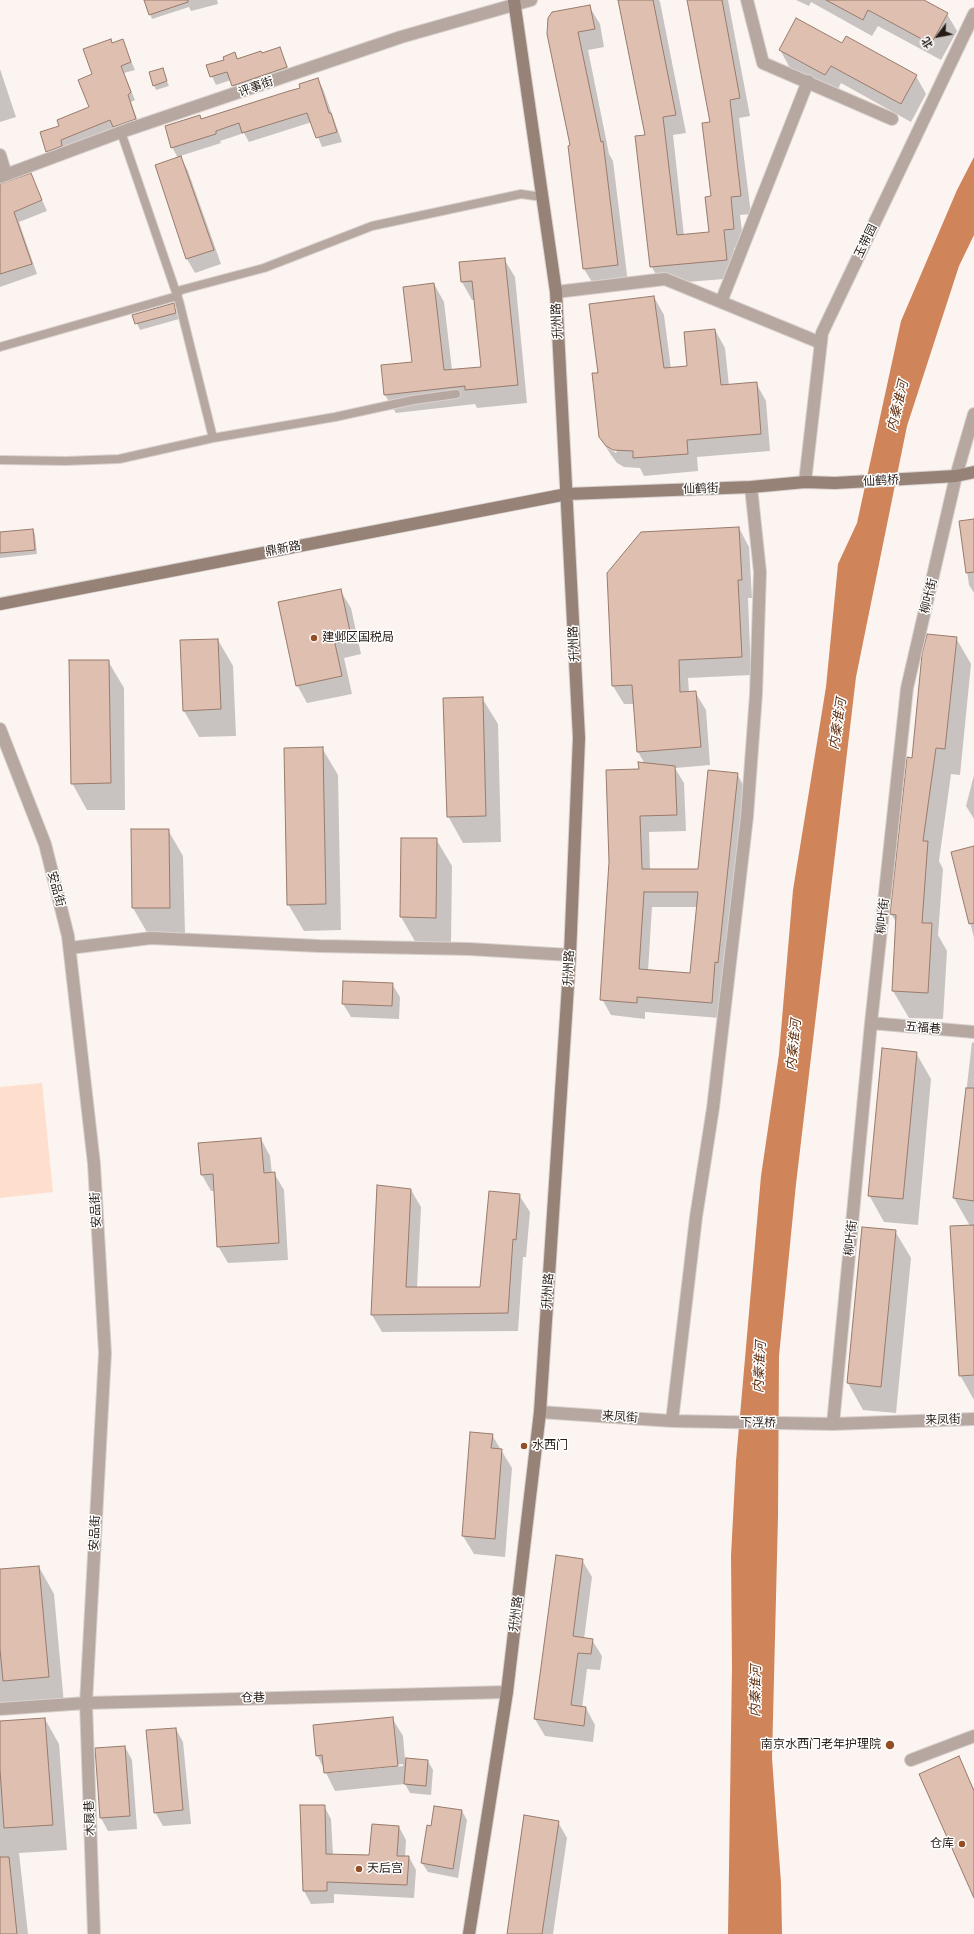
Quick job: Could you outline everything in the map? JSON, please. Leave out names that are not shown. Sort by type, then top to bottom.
[{"type":"main road","name":"升州路","points":[[469,1934],[507,1692],[540,1412],[570,955],[579,738],[556,292],[515,3]]},
{"type":"main road","points":[[956,476],[974,472]]},
{"type":"main road","name":"仙鹤桥","points":[[834,483],[956,476]]},
{"type":"main road","name":"仙鹤街","points":[[567,494],[751,487],[805,482],[834,483]]},
{"type":"main road","name":"鼎新路","points":[[0,604],[567,494]]},
{"type":"street","name":"评事街","points":[[3,176],[122,132],[401,38],[515,3],[531,0]]},
{"type":"street","points":[[747,0],[763,63],[808,81],[892,119]]},
{"type":"street","name":"玉带园","points":[[805,482],[822,333],[974,14]]},
{"type":"street","points":[[721,302],[808,81]]},
{"type":"street","points":[[0,155],[3,176]]},
{"type":"street","points":[[556,292],[665,279],[821,343]]},
{"type":"street","name":"柳叶街","points":[[833,1424],[871,1023],[907,688],[956,476],[974,414]]},
{"type":"street","points":[[672,1421],[696,1217],[714,1100],[747,817],[756,694],[760,572],[751,487]]},
{"type":"street","name":"安品街","points":[[0,729],[45,844],[70,948],[94,1164],[105,1353],[86,1703]]},
{"type":"street","points":[[70,948],[151,938],[319,946],[469,949],[570,955]]},
{"type":"street","name":"五福巷","points":[[871,1023],[974,1032]]},
{"type":"street","name":"来凤街","points":[[540,1412],[672,1421],[700,1421]]},
{"type":"street","name":"来凤街","points":[[817,1424],[974,1419]]},
{"type":"street","name":"下浮桥","points":[[700,1421],[817,1424]]},
{"type":"street","name":"仓巷","points":[[0,1708],[86,1703],[507,1692]]},
{"type":"street","name":"木屐巷","points":[[86,1703],[94,1934]]},
{"type":"street","points":[[911,1760],[974,1736]]},
{"type":"lane","points":[[122,132],[177,294],[214,438]]},
{"type":"lane","points":[[0,347],[174,296],[181,290],[264,268],[372,226],[521,194],[542,197]]},
{"type":"lane","points":[[0,460],[66,461],[119,459],[214,438],[335,417],[413,400],[456,394]]},
{"type":"shaded area","points":[[42,1083],[53,1192],[0,1198],[0,1087]]},
{"type":"water","name":"内秦淮河","points":[[974,157],[974,235],[959,266],[907,426],[856,677],[796,1184],[779,1356],[778,1516],[772,1758],[781,1883],[782,1934],[728,1934],[732,1667],[731,1556],[736,1461],[761,1176],[779,1054],[793,890],[826,687],[838,564],[857,523],[901,321],[957,190]]},
{"type":"building","points":[[144,0],[188,0],[188,2],[149,15]]},
{"type":"building","points":[[618,0],[653,0],[676,115],[663,117],[677,235],[709,232],[705,197],[711,196],[702,123],[710,122],[687,0],[722,0],[740,98],[730,100],[741,196],[731,197],[734,229],[724,230],[727,260],[650,267],[635,136],[645,135]]},
{"type":"building","points":[[826,0],[924,0],[948,13],[931,44],[868,10],[863,20]]},
{"type":"building","points":[[590,5],[595,29],[578,32],[601,142],[603,141],[618,265],[583,269],[568,146],[570,145],[547,34],[548,18],[552,12]]},
{"type":"building","points":[[796,18],[842,43],[846,36],[917,75],[901,104],[831,66],[825,75],[779,50]]},
{"type":"building","points":[[111,39],[112,43],[123,39],[131,62],[121,66],[131,92],[128,95],[136,119],[113,127],[110,120],[61,140],[62,146],[46,152],[40,132],[59,126],[57,120],[89,107],[78,80],[92,74],[83,49]]},
{"type":"building","points":[[280,47],[287,67],[232,86],[227,72],[210,77],[206,65],[224,60],[223,57],[235,52],[237,59],[261,51],[262,53]]},
{"type":"building","points":[[163,68],[167,81],[153,86],[149,72]]},
{"type":"building","points":[[318,78],[329,113],[331,113],[337,132],[316,138],[307,113],[242,133],[239,123],[216,131],[216,134],[171,148],[165,126],[200,115],[201,119],[300,88],[299,84]]},
{"type":"building","points":[[181,156],[214,250],[186,259],[155,165]]},
{"type":"building","points":[[31,173],[42,200],[14,212],[32,264],[0,274],[0,184]]},
{"type":"building","points":[[505,258],[518,385],[465,390],[465,386],[384,395],[381,365],[412,362],[403,287],[434,283],[444,370],[481,367],[472,281],[461,282],[459,262]]},
{"type":"building","points":[[654,296],[664,368],[687,366],[684,332],[715,329],[721,385],[757,382],[761,434],[687,440],[688,454],[633,458],[633,451],[613,450],[606,446],[599,437],[592,373],[598,373],[589,304]]},
{"type":"building","points":[[174,303],[176,313],[135,324],[132,315]]},
{"type":"building","points":[[974,519],[974,572],[966,573],[959,521]]},
{"type":"building","points":[[739,527],[742,580],[738,580],[742,657],[679,660],[680,692],[696,691],[701,747],[637,752],[632,685],[612,686],[607,573],[641,532]]},
{"type":"building","points":[[33,529],[35,550],[0,553],[0,532]]},
{"type":"building","name":"建邺区国税局","points":[[341,589],[351,636],[334,639],[342,676],[296,686],[278,602]]},
{"type":"building","points":[[927,634],[957,637],[945,749],[936,748],[923,841],[928,841],[922,923],[932,923],[928,993],[892,991],[896,915],[890,914],[907,757],[912,758],[922,654]]},
{"type":"building","points":[[218,639],[221,709],[183,711],[180,640]]},
{"type":"building","points":[[69,660],[109,660],[111,783],[71,784]]},
{"type":"building","points":[[483,697],[486,816],[447,817],[443,698]]},
{"type":"building","points":[[323,747],[326,904],[287,905],[284,748]]},
{"type":"building","points":[[638,762],[675,766],[677,815],[640,816],[642,869],[698,869],[708,770],[738,773],[718,963],[715,962],[712,1003],[637,997],[637,1003],[600,1000],[609,862],[606,770],[639,769]],"holes":[[[644,892],[698,892],[690,973],[639,969]]]},
{"type":"building","points":[[131,829],[169,829],[170,908],[132,908]]},
{"type":"building","points":[[401,838],[437,838],[436,918],[400,917]]},
{"type":"building","points":[[974,846],[974,923],[969,924],[951,852]]},
{"type":"building","points":[[343,981],[393,983],[392,1006],[342,1004]]},
{"type":"building","points":[[882,1048],[917,1052],[903,1199],[868,1196]]},
{"type":"building","points":[[966,1088],[974,1088],[974,1201],[953,1198]]},
{"type":"building","points":[[261,1138],[264,1173],[275,1172],[279,1243],[217,1247],[213,1174],[201,1175],[198,1143]]},
{"type":"building","points":[[377,1185],[411,1189],[406,1287],[480,1287],[489,1191],[520,1194],[516,1240],[513,1239],[508,1313],[371,1315]]},
{"type":"building","points":[[974,1225],[974,1375],[959,1376],[950,1226]]},
{"type":"building","points":[[862,1227],[896,1230],[881,1387],[847,1383]]},
{"type":"building","points":[[470,1432],[493,1434],[491,1448],[502,1449],[495,1539],[462,1536]]},
{"type":"building","points":[[556,1555],[583,1559],[573,1636],[593,1639],[591,1654],[578,1653],[571,1705],[586,1707],[584,1726],[534,1719]]},
{"type":"building","points":[[39,1566],[49,1677],[3,1681],[0,1649],[0,1569]]},
{"type":"building","points":[[393,1717],[398,1766],[324,1773],[322,1755],[316,1756],[313,1725]]},
{"type":"building","points":[[45,1718],[53,1825],[4,1828],[0,1770],[0,1721]]},
{"type":"building","points":[[176,1728],[183,1810],[154,1813],[146,1730]]},
{"type":"building","points":[[125,1746],[130,1816],[100,1818],[95,1748]]},
{"type":"building","name":"仓库","points":[[959,1756],[974,1791],[974,1898],[919,1774]]},
{"type":"building","points":[[406,1758],[428,1760],[426,1786],[404,1784]]},
{"type":"building","points":[[300,1805],[325,1805],[326,1854],[369,1855],[372,1824],[399,1826],[397,1856],[409,1856],[407,1885],[327,1882],[327,1891],[303,1891]]},
{"type":"building","points":[[434,1806],[462,1810],[453,1869],[421,1863],[427,1825],[431,1826]]},
{"type":"building","points":[[524,1815],[559,1821],[542,1934],[507,1934]]},
{"type":"building","points":[[0,1857],[9,1857],[17,1934],[0,1934]]},
{"type":"place","name":"建邺区国税局","points":[[314,638]]},
{"type":"place","name":"水西门","points":[[524,1446]]},
{"type":"place","name":"南京水西门老年护理院","points":[[890,1745]]},
{"type":"place","name":"仓库","points":[[962,1844]]},
{"type":"place","name":"天后宫","points":[[359,1869]]}]
